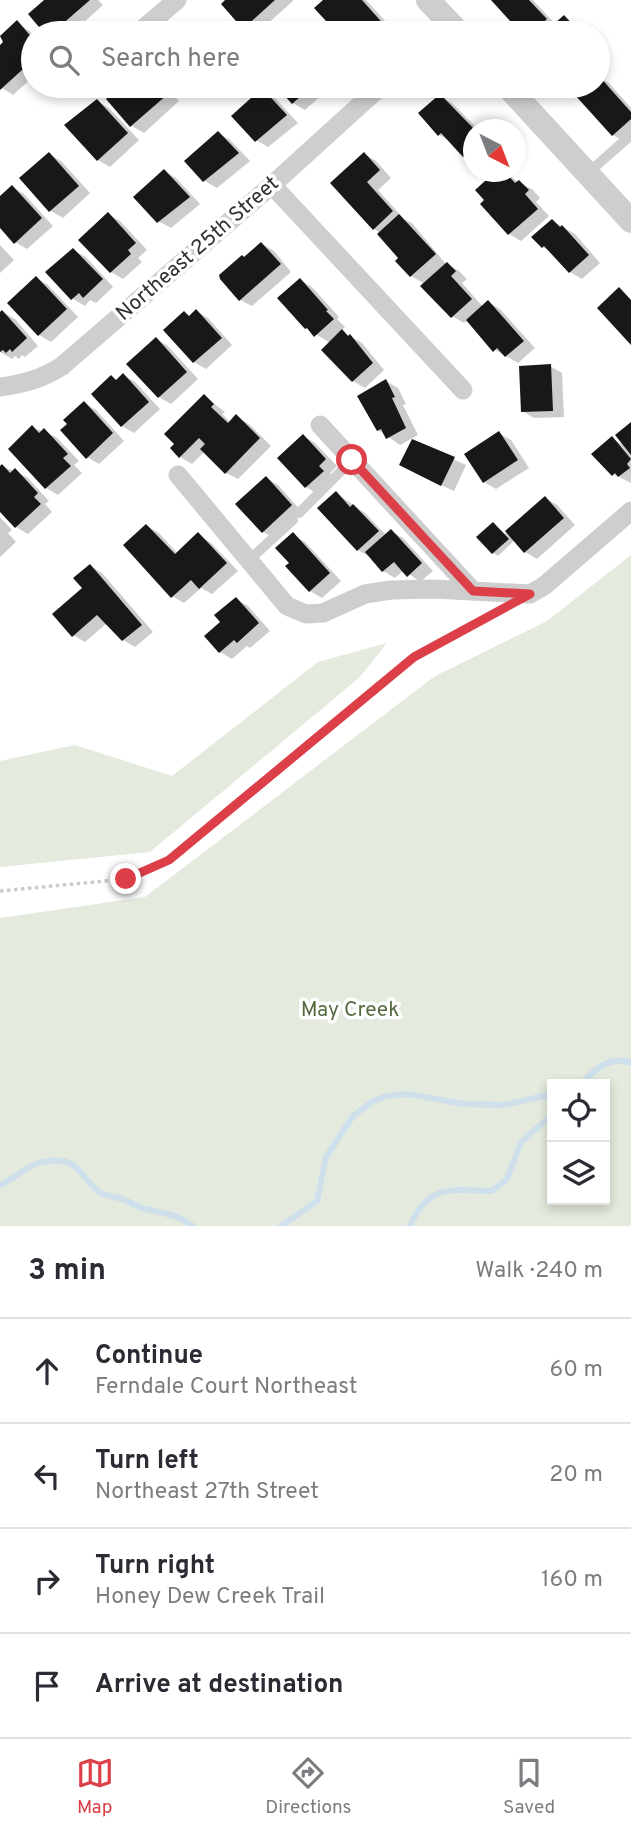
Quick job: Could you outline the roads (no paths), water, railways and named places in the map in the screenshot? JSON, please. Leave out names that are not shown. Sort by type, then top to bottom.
[{"type":"street","points":[[152,21],[177,0]]},
{"type":"street","points":[[429,0],[444,21]]},
{"type":"street","name":"Northeast 25th Street","points":[[0,387],[20,385],[43,377],[62,366],[272,185],[368,98]]},
{"type":"street","points":[[518,98],[631,221]]},
{"type":"street","points":[[272,185],[463,390]]},
{"type":"street","points":[[320,425],[473,591]]},
{"type":"street","points":[[178,475],[287,606],[306,614],[323,613],[365,594],[391,590],[530,594],[544,586],[631,510]]},
{"type":"lane","points":[[588,173],[631,135]]},
{"type":"lane","points":[[249,560],[352,460]]},
{"type":"waterway","name":"May Creek","points":[[587,1079],[610,1062],[631,1063]]},
{"type":"waterway","points":[[281,1226],[317,1201],[326,1157],[353,1116],[373,1101],[387,1096],[408,1094],[464,1104],[504,1105],[547,1095]]},
{"type":"waterway","name":"May Creek","points":[[410,1226],[425,1202],[443,1192],[492,1191],[507,1179],[521,1142],[547,1119]]},
{"type":"waterway","points":[[0,1185],[35,1164],[59,1160],[74,1166],[101,1193],[142,1208],[175,1216],[193,1226]]}]
